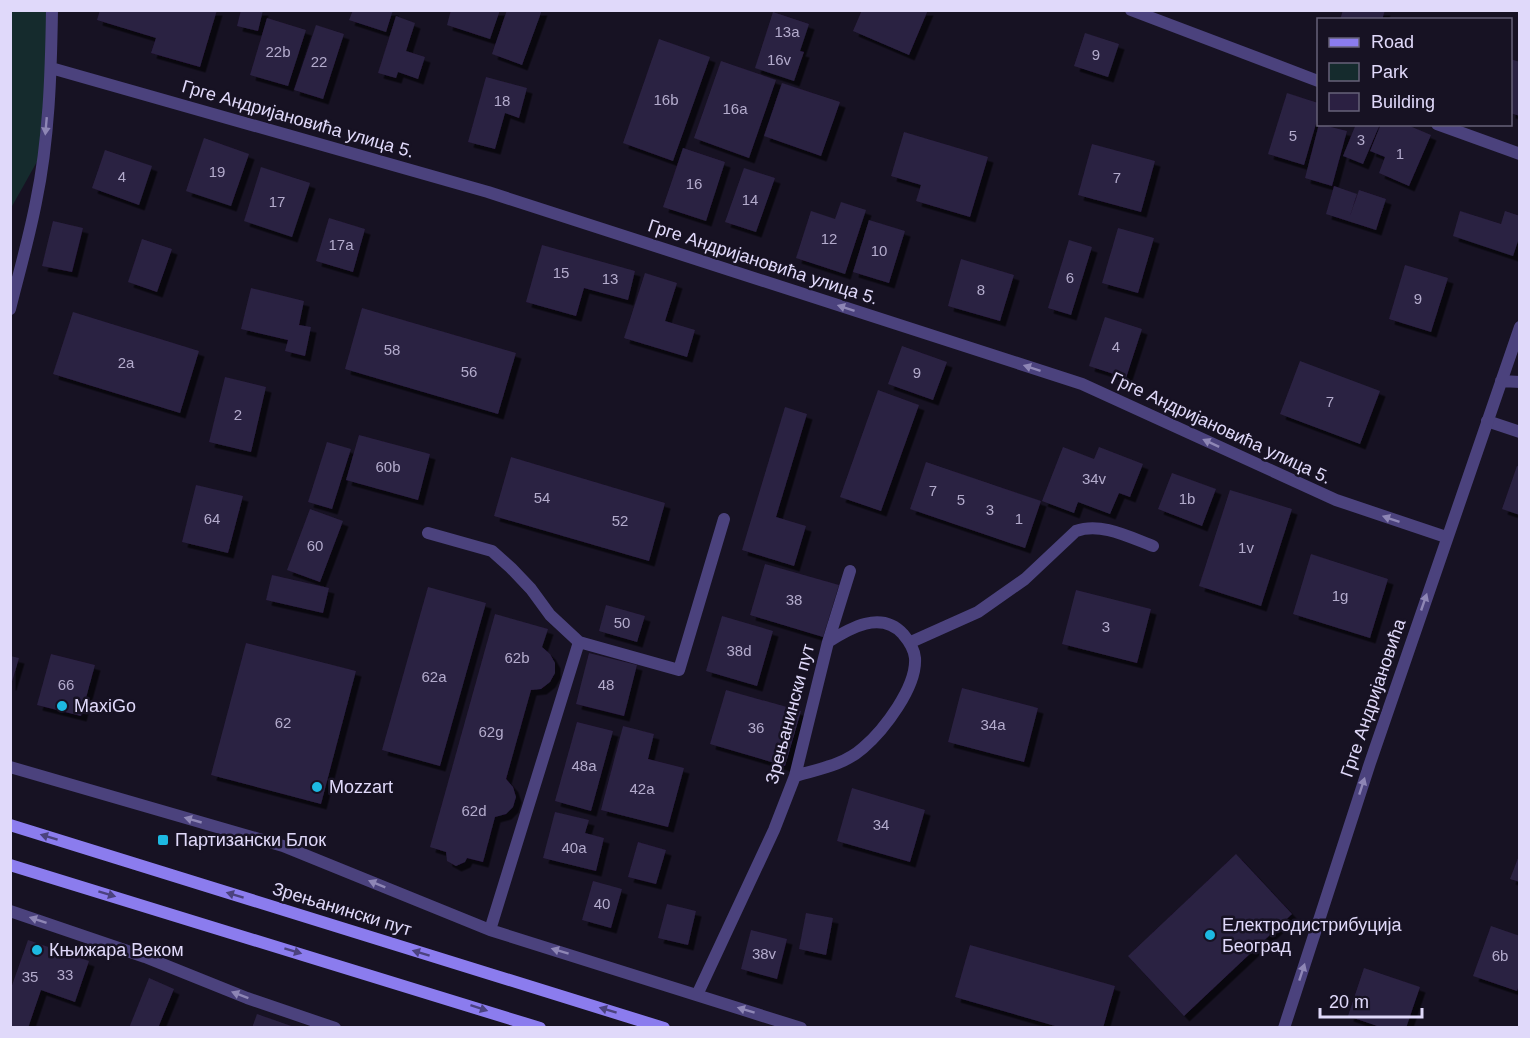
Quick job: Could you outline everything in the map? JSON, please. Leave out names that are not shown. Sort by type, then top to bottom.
[{"type":"main road","name":"Зрењанински пут","points":[[10,825],[664,1028]]},
{"type":"main road","points":[[10,865],[540,1028]]},
{"type":"street","points":[[10,309],[37,200],[51,68],[52,10]]},
{"type":"street","points":[[1131,10],[1317,81]]},
{"type":"street","name":"Грге Андријановића улица 5.","points":[[51,68],[488,192],[1082,384],[1336,500],[1446,537]]},
{"type":"street","points":[[1443,126],[1520,154]]},
{"type":"street","name":"Грге Андријановића","points":[[1284,1028],[1446,537],[1520,327]]},
{"type":"street","points":[[1501,381],[1520,382]]},
{"type":"street","points":[[1487,422],[1520,432]]},
{"type":"street","points":[[428,533],[492,551],[512,568],[550,615],[579,642],[679,669],[724,519]]},
{"type":"street","points":[[911,642],[978,612],[1025,579],[1076,531],[1086,527],[1102,528],[1153,546]]},
{"type":"street","name":"Зрењанински пут","points":[[697,995],[774,830],[795,776],[828,642],[850,571]]},
{"type":"street","points":[[795,776],[839,764],[862,750],[898,706],[912,678],[915,658],[911,642],[896,626],[865,622],[828,642]]},
{"type":"street","points":[[490,930],[579,642]]},
{"type":"street","points":[[10,767],[283,846],[490,930],[801,1028]]},
{"type":"street","points":[[10,911],[145,957],[247,998],[335,1028]]},
{"type":"green space","points":[[11,11],[51,11],[43,151],[11,208]]},
{"type":"building","points":[[100,10],[217,10],[200,67],[151,53],[156,38],[97,20]]},
{"type":"building","points":[[241,10],[263,10],[258,31],[237,26]]},
{"type":"building","points":[[353,10],[393,10],[386,32],[349,20]]},
{"type":"building","points":[[451,10],[500,10],[490,39],[447,25]]},
{"type":"building","points":[[507,10],[542,10],[522,65],[492,54]]},
{"type":"building","points":[[862,10],[928,10],[909,55],[853,31]]},
{"type":"building","points":[[1343,10],[1385,10],[1383,18],[1341,18]]},
{"type":"building","points":[[773,12],[809,24],[800,51],[804,52],[794,81],[755,68]]},
{"type":"building","points":[[396,16],[415,23],[406,51],[425,57],[418,79],[398,72],[396,78],[378,73]]},
{"type":"building","points":[[267,18],[306,30],[288,86],[250,75]]},
{"type":"building","points":[[316,25],[344,34],[323,99],[294,90]]},
{"type":"building","points":[[1085,33],[1119,44],[1108,77],[1074,66]]},
{"type":"building","points":[[659,39],[710,57],[673,161],[623,143]]},
{"type":"building","points":[[1512,60],[1520,62],[1520,116],[1512,114]]},
{"type":"building","points":[[721,61],[776,80],[749,158],[694,138]]},
{"type":"building","points":[[486,77],[527,88],[519,118],[505,113],[495,149],[468,142]]},
{"type":"building","points":[[782,83],[840,102],[821,156],[764,136]]},
{"type":"building","points":[[1287,93],[1317,103],[1317,120],[1304,165],[1268,154]]},
{"type":"building","points":[[1318,126],[1347,131],[1332,186],[1305,178]]},
{"type":"building","points":[[1355,126],[1379,126],[1363,164],[1343,156]]},
{"type":"building","points":[[1380,126],[1410,126],[1431,135],[1409,186],[1379,173],[1385,157],[1370,151]]},
{"type":"building","points":[[904,132],[988,157],[970,217],[916,201],[921,185],[891,176]]},
{"type":"building","points":[[204,138],[249,154],[231,206],[186,191]]},
{"type":"building","points":[[1092,144],[1155,161],[1141,212],[1078,195]]},
{"type":"building","points":[[683,148],[725,162],[706,221],[663,207]]},
{"type":"building","points":[[105,150],[152,166],[139,205],[92,188]]},
{"type":"building","points":[[261,167],[310,183],[292,237],[244,221]]},
{"type":"building","points":[[744,168],[775,178],[756,232],[725,222]]},
{"type":"building","points":[[1334,186],[1357,194],[1350,216],[1359,190],[1386,199],[1376,230],[1326,214]]},
{"type":"building","points":[[841,202],[866,210],[845,274],[796,258],[811,211],[835,219]]},
{"type":"building","points":[[1460,211],[1501,224],[1505,211],[1520,216],[1520,235],[1513,256],[1453,236]]},
{"type":"building","points":[[329,218],[365,229],[353,272],[316,261]]},
{"type":"building","points":[[869,220],[905,231],[889,283],[853,272]]},
{"type":"building","points":[[53,221],[83,228],[72,272],[42,266]]},
{"type":"building","points":[[1118,228],[1154,238],[1138,293],[1102,283]]},
{"type":"building","points":[[142,239],[172,249],[157,292],[128,282]]},
{"type":"building","points":[[1069,240],[1092,247],[1071,315],[1048,308]]},
{"type":"building","points":[[542,245],[635,271],[628,300],[584,288],[576,316],[526,302]]},
{"type":"building","points":[[961,259],[1014,275],[1000,321],[948,306]]},
{"type":"building","points":[[1405,265],[1448,278],[1431,332],[1389,319]]},
{"type":"building","points":[[645,273],[677,283],[665,321],[695,330],[687,357],[624,338]]},
{"type":"building","points":[[251,288],[304,301],[299,325],[311,327],[305,356],[285,351],[288,340],[241,329]]},
{"type":"building","points":[[362,308],[516,353],[498,414],[345,369]]},
{"type":"building","points":[[73,312],[199,351],[180,413],[53,374]]},
{"type":"building","points":[[1105,317],[1142,329],[1126,378],[1089,366]]},
{"type":"building","points":[[902,346],[947,362],[933,400],[888,384]]},
{"type":"building","points":[[1300,361],[1380,391],[1360,444],[1280,414]]},
{"type":"building","points":[[225,377],[266,387],[251,452],[209,442]]},
{"type":"building","points":[[878,390],[919,405],[881,511],[840,497]]},
{"type":"building","points":[[785,407],[807,414],[776,517],[806,526],[794,566],[742,550]]},
{"type":"building","points":[[359,435],[430,454],[418,500],[346,480]]},
{"type":"building","points":[[327,442],[351,449],[332,509],[308,502]]},
{"type":"building","points":[[1063,447],[1094,459],[1099,447],[1143,464],[1130,497],[1119,493],[1110,514],[1078,502],[1074,513],[1042,501]]},
{"type":"building","points":[[511,457],[665,503],[649,561],[494,516]]},
{"type":"building","points":[[926,462],[1041,501],[1025,548],[910,509]]},
{"type":"building","points":[[1517,466],[1520,467],[1520,515],[1502,509]]},
{"type":"building","points":[[1172,473],[1216,489],[1202,526],[1158,509]]},
{"type":"building","points":[[196,485],[243,496],[228,553],[182,542]]},
{"type":"building","points":[[1230,490],[1292,509],[1261,606],[1199,586]]},
{"type":"building","points":[[310,509],[343,521],[320,582],[287,570]]},
{"type":"building","points":[[1311,554],[1388,579],[1370,638],[1293,614]]},
{"type":"building","points":[[765,564],[839,585],[823,637],[750,615]]},
{"type":"building","points":[[272,575],[329,588],[323,613],[266,600]]},
{"type":"building","points":[[428,587],[486,603],[440,766],[382,750]]},
{"type":"building","points":[[1076,590],[1151,609],[1137,663],[1062,644]]},
{"type":"building","points":[[606,605],[645,616],[637,642],[599,631]]},
{"type":"building","points":[[495,614],[548,629],[542,647],[555,663],[555,673],[550,682],[541,689],[531,690],[506,779],[513,787],[516,797],[513,807],[506,814],[495,817],[483,862],[467,858],[465,862],[456,866],[447,861],[446,852],[430,847]]},
{"type":"building","points":[[722,616],[773,631],[757,686],[706,671]]},
{"type":"building","points":[[246,643],[356,671],[321,804],[211,775]]},
{"type":"building","points":[[589,653],[637,665],[624,716],[576,704]]},
{"type":"building","points":[[51,654],[95,665],[81,716],[37,705]]},
{"type":"building","points":[[10,656],[19,658],[11,685],[10,685]]},
{"type":"building","points":[[962,688],[1038,708],[1024,762],[948,742]]},
{"type":"building","points":[[726,690],[801,711],[785,766],[710,744]]},
{"type":"building","points":[[577,722],[613,731],[591,811],[555,801]]},
{"type":"building","points":[[623,726],[654,734],[648,759],[684,768],[668,827],[601,810]]},
{"type":"building","points":[[852,788],[925,810],[910,862],[837,841]]},
{"type":"building","points":[[555,812],[589,820],[585,833],[604,838],[596,871],[543,858]]},
{"type":"building","points":[[638,842],[666,850],[656,884],[628,877]]},
{"type":"building","points":[[1520,853],[1520,882],[1510,879]]},
{"type":"building","name":"Електродистрибуција Београд","points":[[1236,854],[1292,914],[1184,1016],[1128,956]]},
{"type":"building","points":[[593,881],[622,889],[611,928],[582,920]]},
{"type":"building","points":[[667,904],[696,911],[688,945],[658,938]]},
{"type":"building","points":[[806,913],[833,918],[826,955],[799,949]]},
{"type":"building","points":[[1491,926],[1520,936],[1520,983],[1517,991],[1473,976]]},
{"type":"building","points":[[751,930],[787,939],[777,979],[741,969]]},
{"type":"building","points":[[28,940],[89,961],[75,1002],[41,990],[28,1028],[10,1028],[10,991]]},
{"type":"building","points":[[970,945],[1115,986],[1103,1028],[1062,1028],[955,997]]},
{"type":"building","points":[[1364,968],[1420,987],[1406,1028],[1383,1028],[1348,1016]]},
{"type":"building","points":[[149,978],[174,989],[158,1028],[129,1028]]},
{"type":"building","points":[[257,1014],[294,1027],[294,1028],[252,1028]]},
{"type":"place","name":"MaxiGo","points":[[62,706]]},
{"type":"place","name":"Mozzart","points":[[317,787]]},
{"type":"place","name":"Партизански Блок","points":[[163,840]]},
{"type":"place","name":"Електродистрибуција Београд","points":[[1210,935]]},
{"type":"place","name":"Књижара Веком","points":[[37,950]]}]
